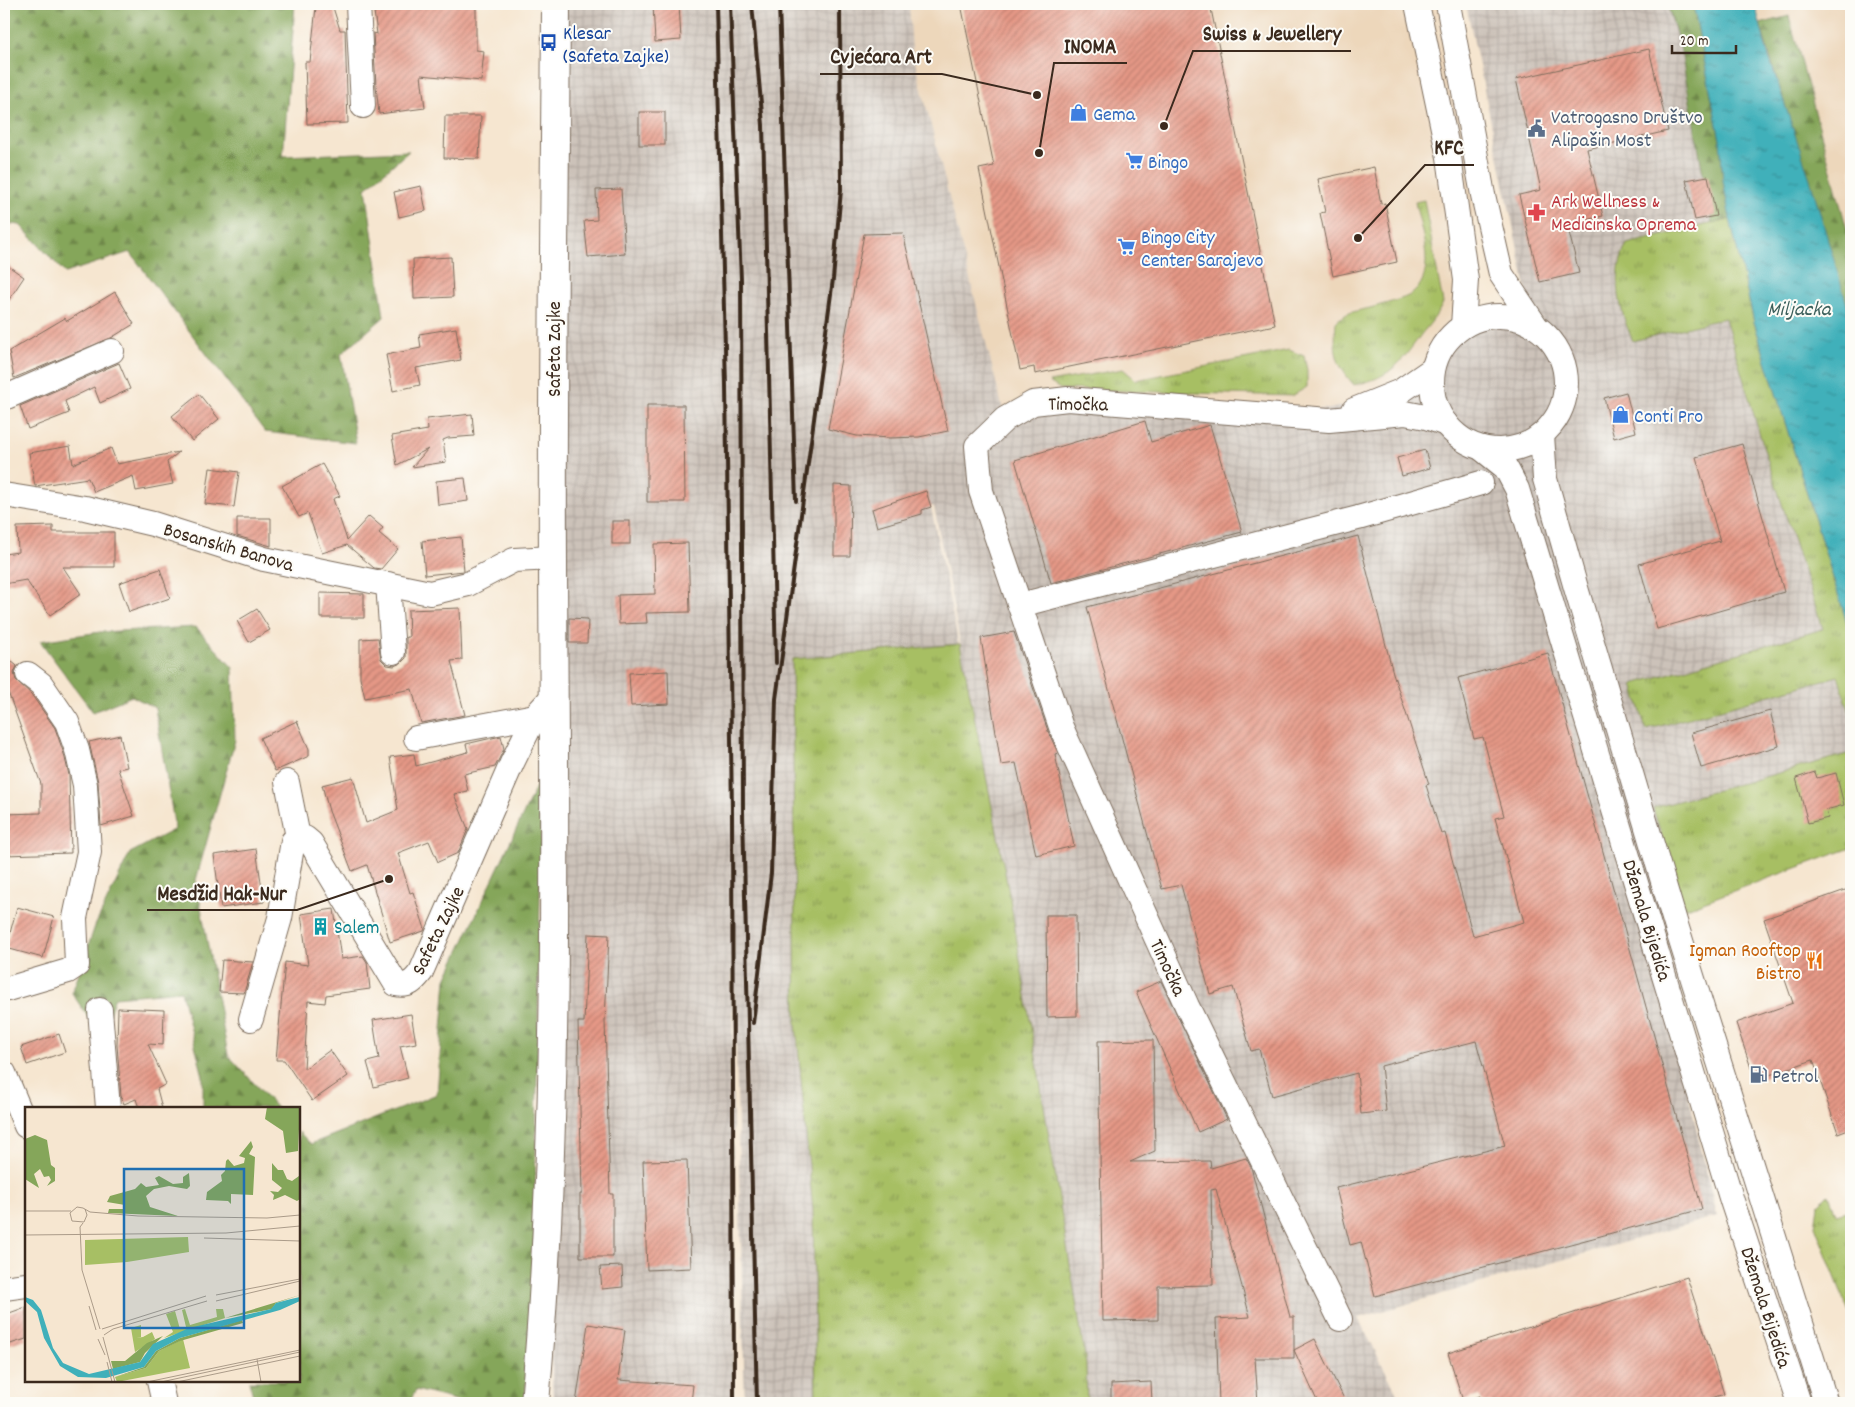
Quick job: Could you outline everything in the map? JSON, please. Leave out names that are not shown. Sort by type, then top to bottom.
[{"type":"main road","name":"Safeta Zajke","points":[[542,1333],[553,1080],[556,4]]},
{"type":"main road","points":[[535,1403],[542,1333]]},
{"type":"main road","points":[[540,1403],[542,1333]]},
{"type":"street","points":[[358,4],[363,106]]},
{"type":"street","points":[[1417,4],[1451,166],[1466,280],[1463,326]]},
{"type":"street","name":"Džemala Bijedića","points":[[1448,4],[1483,195],[1501,274],[1535,325],[1554,344],[1562,357],[1566,378],[1565,399],[1556,419],[1542,435],[1524,446],[1503,450],[1481,448]]},
{"type":"street","name":"Džemala Bijedića","points":[[1535,325],[1518,318],[1499,315],[1474,320],[1449,337],[1439,352],[1433,369],[1432,388],[1436,408],[1446,424],[1462,439],[1481,448],[1506,468],[1518,488],[1732,1201],[1799,1403]]},
{"type":"street","points":[[4,398],[112,351]]},
{"type":"street","name":"Timočka","points":[[1329,420],[1402,391],[1433,369]]},
{"type":"street","name":"Timočka","points":[[1340,1319],[1187,1006],[1127,877],[1061,727],[981,491],[977,446],[1005,419],[1034,403],[1068,399],[1329,420],[1405,413],[1426,417],[1446,424]]},
{"type":"street","name":"Džemala Bijedića","points":[[1542,435],[1545,479],[1576,588],[1676,925],[1826,1403]]},
{"type":"street","points":[[1020,604],[1358,518],[1481,483]]},
{"type":"street","name":"Bosanskih Banova","points":[[4,495],[124,517],[153,524],[264,559],[430,593],[468,584],[514,560],[553,558]]},
{"type":"street","points":[[388,584],[393,652]]},
{"type":"street","points":[[4,990],[68,971],[77,965],[75,918],[89,852],[85,785],[77,750],[62,715],[41,684],[28,674]]},
{"type":"street","name":"Safeta Zajke","points":[[298,837],[305,838],[311,843],[396,984],[404,986],[412,983],[421,972],[512,763],[535,716],[554,695]]},
{"type":"street","points":[[416,738],[535,716]]},
{"type":"street","points":[[251,1019],[280,918],[293,841],[298,837],[287,782]]},
{"type":"street","points":[[100,1010],[108,1107]]},
{"type":"street","points":[[4,1073],[25,1124]]},
{"type":"street","points":[[4,1288],[25,1285]]},
{"type":"shaded area","points":[[561,4],[909,4],[912,50],[1005,418],[1033,403],[1329,409],[1384,396],[1433,369],[1439,352],[1449,337],[1474,320],[1499,315],[1511,316],[1534,325],[1466,4],[1667,4],[1680,46],[1720,263],[1851,670],[1851,846],[1647,919],[1717,1216],[1358,1318],[1402,1403],[745,1403],[732,888],[734,1403],[553,1403],[547,1242]],"holes":[[[934,506],[977,731],[931,507]]]},
{"type":"shaded area","points":[[909,4],[1444,4],[1478,151],[1471,253],[1463,326],[1433,369],[1384,396],[1329,409],[1005,419],[912,50]]},
{"type":"shaded area","points":[[1755,4],[1851,4],[1851,244],[1790,17],[1760,24]]},
{"type":"green space","points":[[4,4],[295,4],[283,156],[409,151],[366,188],[384,317],[341,354],[356,443],[265,432],[130,252],[65,273],[20,225],[4,223]]},
{"type":"green space","points":[[1667,4],[1693,4],[1720,140],[1723,181],[1730,219],[1712,224],[1680,46]]},
{"type":"green space","points":[[1789,16],[1851,244],[1851,318],[1760,24]]},
{"type":"green space","points":[[1424,200],[1443,303],[1432,322],[1395,367],[1378,378],[1354,385],[1342,370],[1337,356],[1335,341],[1336,322],[1352,312],[1386,304],[1405,297],[1413,293],[1420,284],[1425,274],[1426,262],[1423,237],[1415,202]]},
{"type":"green space","points":[[1730,219],[1754,322],[1851,636],[1851,716],[1838,676],[1646,730],[1633,684],[1823,629],[1766,455],[1725,318],[1633,341],[1621,305],[1618,280],[1619,268],[1627,244]]},
{"type":"green space","points":[[1289,350],[1304,356],[1307,370],[1307,387],[1292,396],[1060,389],[1049,382],[1123,369],[1136,380]]},
{"type":"green space","points":[[196,627],[233,668],[235,740],[196,880],[228,1055],[276,1107],[203,1107],[203,1076],[181,991],[115,997],[101,1037],[72,993],[95,926],[130,853],[175,829],[155,708],[132,696],[93,712],[40,641],[100,632]]},
{"type":"green space","points":[[960,644],[1010,898],[1086,1363],[1087,1403],[816,1403],[813,1211],[796,1024],[792,659]]},
{"type":"green space","points":[[1851,753],[1851,848],[1684,909],[1653,808]]},
{"type":"green space","points":[[542,774],[534,1266],[525,1403],[467,1403],[416,1390],[409,1403],[255,1403],[249,1382],[300,1382],[300,1133],[311,1144],[437,1094],[446,979]]},
{"type":"green space","points":[[1829,1194],[1836,1214],[1851,1210],[1851,1317],[1815,1226],[1818,1205]]},
{"type":"water","name":"Miljacka","points":[[1693,4],[1755,4],[1767,51],[1811,182],[1851,318],[1851,636],[1754,322],[1730,219],[1723,181],[1720,140]]},
{"type":"building","points":[[332,4],[340,30],[345,30],[348,123],[307,124],[305,62],[310,62],[316,7]]},
{"type":"building","points":[[373,4],[476,4],[476,50],[484,51],[481,81],[421,75],[425,108],[379,114],[373,33],[377,34]]},
{"type":"building","points":[[653,4],[679,4],[681,40],[655,42]]},
{"type":"building","name":"Bingo City Center Sarajevo","points":[[961,4],[1210,4],[1275,325],[1035,374],[1034,367],[1020,370],[979,169],[994,166]]},
{"type":"building","points":[[1649,49],[1668,131],[1587,149],[1603,216],[1567,224],[1579,273],[1540,282],[1519,195],[1541,190],[1516,79]]},
{"type":"building","points":[[639,112],[665,112],[665,145],[639,145]]},
{"type":"building","points":[[445,116],[481,116],[479,159],[444,158]]},
{"type":"building","points":[[1374,167],[1381,204],[1385,203],[1397,262],[1333,276],[1320,213],[1325,212],[1318,179]]},
{"type":"building","points":[[1708,176],[1716,216],[1695,220],[1686,180]]},
{"type":"building","points":[[421,186],[426,211],[399,217],[394,192]]},
{"type":"building","points":[[621,189],[625,254],[588,257],[584,221],[597,220],[596,190]]},
{"type":"building","points":[[903,233],[948,431],[919,437],[890,438],[857,436],[828,429],[864,234]]},
{"type":"building","points":[[451,257],[453,297],[414,299],[413,259]]},
{"type":"building","points":[[4,263],[24,277],[4,307]]},
{"type":"building","points":[[115,292],[134,324],[111,338],[14,378],[9,351],[65,318],[67,321]]},
{"type":"building","points":[[456,328],[461,360],[416,368],[420,385],[393,391],[386,355],[421,348],[419,334]]},
{"type":"building","points":[[119,363],[130,389],[100,403],[94,387],[65,401],[69,413],[28,429],[20,406]]},
{"type":"building","points":[[1626,392],[1636,432],[1614,438],[1604,398]]},
{"type":"building","points":[[199,394],[219,419],[192,441],[172,416]]},
{"type":"building","points":[[647,405],[684,405],[685,502],[647,502]]},
{"type":"building","points":[[472,414],[474,436],[443,440],[446,462],[412,467],[428,449],[397,465],[392,436],[428,430],[427,419]]},
{"type":"building","points":[[1145,421],[1151,442],[1210,425],[1242,532],[1051,583],[1015,460]]},
{"type":"building","points":[[1742,444],[1784,592],[1657,629],[1639,564],[1720,541],[1696,457]]},
{"type":"building","points":[[70,446],[73,464],[111,448],[117,464],[179,452],[167,462],[173,484],[136,491],[133,476],[94,492],[88,478],[35,486],[29,453]]},
{"type":"building","points":[[1425,450],[1430,468],[1402,476],[1397,458]]},
{"type":"building","points":[[322,464],[340,496],[333,499],[347,540],[369,516],[383,528],[379,533],[398,549],[381,569],[374,568],[347,545],[322,553],[308,513],[299,517],[282,486]]},
{"type":"building","points":[[210,468],[239,472],[234,507],[205,504]]},
{"type":"building","points":[[465,478],[468,501],[438,505],[436,481]]},
{"type":"building","points":[[834,485],[851,486],[850,556],[834,556]]},
{"type":"building","points":[[926,491],[931,507],[922,510],[922,514],[877,527],[872,509]]},
{"type":"building","points":[[237,518],[271,518],[271,546],[237,536]]},
{"type":"building","points":[[612,521],[630,521],[630,544],[612,544]]},
{"type":"building","points":[[53,526],[53,532],[114,532],[114,567],[63,567],[81,594],[50,615],[26,580],[4,584],[4,554],[18,552],[17,527]]},
{"type":"building","points":[[1358,536],[1393,673],[1429,784],[1426,785],[1441,834],[1445,833],[1473,936],[1524,922],[1495,818],[1504,816],[1483,737],[1474,739],[1458,678],[1548,653],[1702,1209],[1375,1296],[1361,1242],[1350,1245],[1336,1188],[1505,1146],[1476,1041],[1381,1066],[1386,1111],[1361,1114],[1357,1073],[1272,1096],[1259,1049],[1251,1051],[1233,987],[1210,994],[1181,885],[1162,889],[1087,607]]},
{"type":"building","points":[[461,537],[464,571],[425,575],[422,541]]},
{"type":"building","points":[[688,543],[690,612],[646,613],[647,623],[619,624],[618,595],[655,594],[654,544]]},
{"type":"building","points":[[160,569],[170,598],[129,612],[119,583]]},
{"type":"building","points":[[320,593],[364,594],[364,618],[320,618]]},
{"type":"building","points":[[460,608],[462,660],[451,661],[465,715],[421,723],[412,689],[365,698],[360,677],[360,639],[378,638],[381,659],[387,665],[394,666],[406,658],[406,637],[409,637],[408,610]]},
{"type":"building","points":[[257,609],[270,630],[249,642],[237,621]]},
{"type":"building","points":[[569,618],[588,619],[587,643],[569,643]]},
{"type":"building","points":[[1014,632],[1048,731],[1058,753],[1055,754],[1074,846],[1036,855],[1016,763],[1001,765],[981,638]]},
{"type":"building","points":[[4,655],[17,666],[14,673],[16,680],[31,694],[55,728],[64,754],[69,775],[71,853],[4,855],[4,814],[41,813],[41,784],[4,681]]},
{"type":"building","points":[[668,671],[669,704],[631,706],[629,673]]},
{"type":"building","points":[[1770,711],[1779,746],[1701,768],[1691,733]]},
{"type":"building","points":[[297,721],[309,749],[309,756],[275,771],[260,738]]},
{"type":"building","points":[[120,735],[127,767],[118,769],[134,816],[101,826],[98,782],[89,742]]},
{"type":"building","points":[[501,736],[504,749],[495,767],[464,774],[468,791],[454,794],[468,829],[458,853],[438,862],[429,841],[398,853],[410,893],[413,892],[425,929],[424,931],[390,942],[367,865],[352,871],[329,811],[322,785],[353,777],[366,823],[398,810],[390,757],[414,754],[416,766],[468,752],[466,744]]},
{"type":"building","points":[[1815,772],[1817,778],[1836,773],[1844,805],[1826,810],[1828,818],[1808,823],[1796,778]]},
{"type":"building","points":[[256,849],[264,902],[221,908],[214,855]]},
{"type":"building","name":"Igman Rooftop Bistro","points":[[1851,888],[1851,1128],[1838,1133],[1813,1060],[1755,1080],[1736,1023],[1793,1003],[1764,919]]},
{"type":"building","points":[[17,907],[54,917],[43,958],[6,948]]},
{"type":"building","points":[[334,909],[341,959],[363,956],[367,962],[370,989],[326,995],[325,1003],[308,1001],[304,1069],[330,1050],[348,1076],[312,1101],[284,1060],[276,1060],[285,962],[308,965],[301,914]]},
{"type":"building","points":[[1046,915],[1076,915],[1077,1016],[1047,1017]]},
{"type":"building","points":[[588,934],[609,935],[605,1021],[610,1194],[613,1194],[613,1257],[580,1257],[580,1194],[582,1194],[578,1022],[584,1022]]},
{"type":"building","points":[[222,960],[253,962],[244,993],[219,992]]},
{"type":"building","points":[[1161,981],[1227,1119],[1198,1132],[1136,992]]},
{"type":"building","points":[[118,1008],[164,1010],[163,1045],[148,1044],[166,1084],[157,1089],[162,1107],[139,1107],[136,1099],[124,1104],[121,1096],[117,1045]]},
{"type":"building","points":[[411,1014],[416,1043],[400,1046],[408,1078],[374,1087],[367,1062],[379,1059],[373,1020]]},
{"type":"building","points":[[59,1034],[65,1052],[27,1065],[21,1047]]},
{"type":"building","points":[[1153,1040],[1155,1151],[1130,1162],[1210,1161],[1211,1168],[1246,1158],[1251,1167],[1290,1317],[1294,1317],[1294,1358],[1255,1358],[1258,1403],[1219,1403],[1216,1319],[1250,1317],[1216,1189],[1211,1190],[1213,1285],[1158,1286],[1158,1320],[1103,1321],[1098,1041]]},
{"type":"building","points":[[687,1160],[691,1268],[647,1270],[643,1161]]},
{"type":"building","points":[[622,1266],[623,1287],[602,1289],[600,1267]]},
{"type":"building","points":[[1687,1277],[1724,1394],[1696,1403],[1482,1403],[1480,1396],[1463,1401],[1448,1353]]},
{"type":"building","points":[[25,1307],[25,1339],[4,1346],[4,1315]]},
{"type":"building","points":[[588,1324],[625,1330],[618,1380],[693,1385],[691,1403],[576,1403]]},
{"type":"building","points":[[1315,1339],[1346,1403],[1318,1403],[1294,1350]]},
{"type":"building","points":[[1151,1382],[1152,1403],[1111,1403],[1111,1384]]},
{"type":"railway","points":[[716,4],[726,386],[732,813],[734,1403]]},
{"type":"railway","points":[[730,4],[741,280],[743,812],[757,1403]]},
{"type":"railway","points":[[752,4],[763,125],[776,663]]},
{"type":"railway","points":[[779,4],[796,501]]},
{"type":"railway","points":[[753,1023],[771,873],[776,699],[833,279],[841,190],[840,4]]},
{"type":"place","name":"Klesar (Safeta Zajke)","points":[[549,43]]},
{"type":"place","name":"Cvjećara Art","points":[[1037,95]]},
{"type":"place","name":"Gema","points":[[1079,113]]},
{"type":"place","name":"Swiss & Jewellery","points":[[1164,126]]},
{"type":"place","name":"Vatrogasno Društvo Alipašin Most","points":[[1537,128]]},
{"type":"place","name":"INOMA","points":[[1039,153]]},
{"type":"place","name":"Bingo","points":[[1134,161]]},
{"type":"place","name":"Ark Wellness & Medicinska Oprema","points":[[1537,212]]},
{"type":"place","name":"KFC","points":[[1358,238]]},
{"type":"place","name":"Bingo City Center Sarajevo","points":[[1127,247]]},
{"type":"place","name":"Conti Pro","points":[[1620,415]]},
{"type":"place","name":"Mesdžid Hak-Nur","points":[[389,879]]},
{"type":"place","name":"Salem","points":[[320,926]]},
{"type":"place","name":"Igman Rooftop Bistro","points":[[1815,961]]},
{"type":"place","name":"Petrol","points":[[1758,1075]]}]
